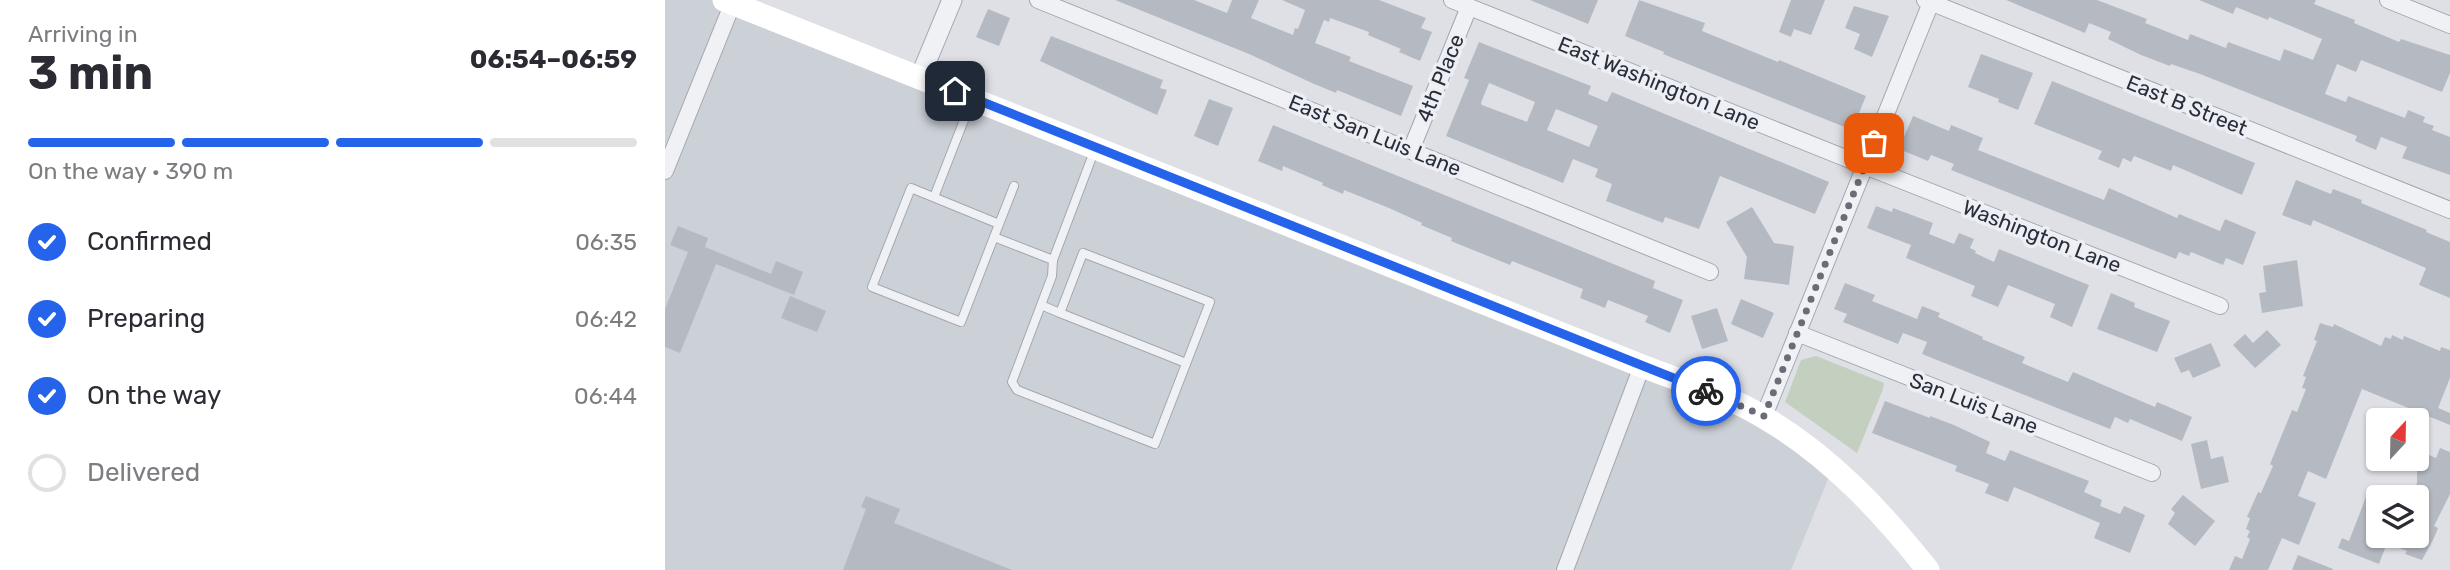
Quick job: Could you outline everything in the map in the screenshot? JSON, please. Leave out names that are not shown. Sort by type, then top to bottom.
[{"type":"main road","points":[[730,1],[1764,416],[1800,440],[1856,488],[1929,570]]},
{"type":"street","points":[[920,77],[952,0]]},
{"type":"street","name":"East Washington Lane","points":[[1453,0],[1865,166]]},
{"type":"street","points":[[2388,0],[2450,25]]},
{"type":"street","points":[[665,170],[730,1]]},
{"type":"street","points":[[1764,416],[1929,1]]},
{"type":"street","name":"East B Street","points":[[1929,1],[2450,210]]},
{"type":"street","name":"East San Luis Lane","points":[[1047,2],[1710,272]]},
{"type":"street","name":"4th Place","points":[[1412,150],[1469,7]]},
{"type":"street","name":"Washington Lane","points":[[1865,166],[2220,306]]},
{"type":"street","name":"San Luis Lane","points":[[1797,333],[2152,473]]},
{"type":"street","points":[[1565,570],[1642,366]]},
{"type":"lane","points":[[935,198],[972,98]]},
{"type":"lane","points":[[1060,313],[1083,253],[1210,302],[1155,444],[1017,390],[1012,382],[1052,276],[1053,260],[1096,147]]},
{"type":"lane","points":[[999,224],[911,188],[872,287],[961,322],[1014,186]]},
{"type":"lane","points":[[994,237],[1053,260]]},
{"type":"lane","points":[[1041,305],[1186,363]]},
{"type":"shaded area","points":[[665,0],[724,0],[1728,400],[1833,467],[1791,570],[665,570]]},
{"type":"green space","points":[[1816,356],[1884,383],[1857,453],[1785,402],[1801,360]]},
{"type":"building","points":[[1115,0],[1194,0],[1227,13],[1232,0],[1259,0],[1251,18],[1293,35],[1305,10],[1282,0],[1379,0],[1426,18],[1421,28],[1432,32],[1420,61],[1399,52],[1401,49],[1368,35],[1369,32],[1330,18],[1329,22],[1324,20],[1315,43],[1351,57],[1349,61],[1413,86],[1401,116],[1337,90],[1336,93],[1249,54]]},
{"type":"building","points":[[1530,0],[1598,0],[1588,24]]},
{"type":"building","points":[[1639,0],[1705,23],[1702,31],[1866,96],[1852,130],[1625,36]]},
{"type":"building","points":[[1791,0],[1825,0],[1811,35],[1794,29],[1791,37],[1779,32]]},
{"type":"building","points":[[2006,0],[2097,0],[2147,19],[2145,23],[2188,40],[2190,34],[2226,48],[2228,42],[2280,61],[2284,49],[2313,60],[2322,39],[2269,17],[2268,20],[2236,7],[2233,14],[2199,0],[2316,0],[2314,4],[2355,20],[2354,23],[2399,42],[2401,39],[2450,55],[2450,73],[2442,92],[2361,60],[2356,72],[2337,64],[2325,94],[2346,102],[2348,96],[2405,118],[2408,110],[2425,117],[2423,122],[2434,126],[2432,130],[2450,137],[2450,175],[2402,158],[2407,147],[2381,137],[2376,150],[2355,141],[2357,136],[2200,74],[2141,55],[2108,39],[2111,32],[2089,23],[2085,33]]},
{"type":"building","points":[[1854,6],[1889,16],[1872,57],[1854,49],[1860,34],[1845,28]]},
{"type":"building","points":[[988,9],[1010,18],[999,46],[976,37]]},
{"type":"building","points":[[1051,36],[1163,80],[1160,88],[1167,90],[1157,115],[1040,61]]},
{"type":"building","points":[[1479,42],[1591,86],[1588,94],[1607,102],[1612,92],[1829,182],[1815,214],[1720,176],[1699,229],[1665,217],[1663,223],[1606,201],[1612,184],[1595,177],[1598,169],[1573,159],[1563,183],[1446,136],[1469,80],[1464,78]],"holes":[[[1489,83],[1535,102],[1527,122],[1482,105]],[[1556,109],[1598,126],[1589,147],[1547,130]]]},
{"type":"building","points":[[1981,54],[2033,73],[2018,110],[1968,87]]},
{"type":"building","points":[[2052,81],[2255,163],[2242,195],[2173,165],[2171,171],[2134,156],[2131,162],[2123,158],[2119,168],[2098,159],[2102,151],[2034,124]]},
{"type":"building","points":[[1209,99],[1233,108],[1218,146],[1194,136]]},
{"type":"building","points":[[1913,116],[1949,131],[1951,125],[1983,138],[1978,150],[2104,200],[2109,188],[2177,218],[2179,214],[2220,231],[2225,219],[2256,232],[2243,265],[2226,258],[2223,265],[2191,252],[2189,256],[2179,252],[2176,259],[1951,170],[1954,164],[1931,155],[1928,161],[1899,149]]},
{"type":"building","points":[[1273,125],[1655,281],[1653,288],[1683,300],[1670,333],[1645,322],[1648,316],[1608,300],[1605,308],[1580,298],[1583,289],[1512,261],[1510,265],[1451,241],[1452,238],[1421,225],[1422,223],[1344,190],[1343,194],[1283,166],[1282,171],[1258,161]]},
{"type":"building","points":[[2296,180],[2331,194],[2333,189],[2362,200],[2361,203],[2450,242],[2450,298],[2419,285],[2426,268],[2313,220],[2311,226],[2282,215]]},
{"type":"building","points":[[1876,206],[1892,212],[1893,208],[1933,223],[1929,234],[1954,244],[1959,233],[1974,239],[1970,248],[1994,262],[1999,249],[2089,285],[2072,327],[2050,317],[2055,304],[2008,285],[1998,307],[1971,296],[1975,286],[1906,258],[1911,245],[1867,228]]},
{"type":"building","points":[[1752,207],[1774,243],[1794,246],[1789,285],[1744,279],[1747,257],[1726,222]]},
{"type":"building","points":[[678,226],[708,238],[705,247],[771,274],[776,261],[803,272],[794,295],[716,264],[680,353],[665,347],[665,309],[688,252],[670,245]]},
{"type":"building","points":[[2297,260],[2303,306],[2262,313],[2259,293],[2266,292],[2263,266]]},
{"type":"building","points":[[1845,283],[1875,295],[1872,301],[1917,319],[1922,306],[1940,313],[1938,317],[2025,357],[2022,363],[2068,382],[2073,372],[2155,407],[2157,402],[2192,417],[2182,441],[2130,419],[2128,423],[2115,417],[2110,429],[1922,354],[1927,342],[1903,333],[1898,344],[1843,322],[1847,314],[1834,309]]},
{"type":"building","points":[[2111,293],[2135,303],[2134,307],[2170,321],[2157,352],[2097,329]]},
{"type":"building","points":[[790,296],[826,311],[817,332],[781,318]]},
{"type":"building","points":[[1741,299],[1774,313],[1763,338],[1731,324]]},
{"type":"building","points":[[1717,308],[1728,341],[1702,349],[1691,316]]},
{"type":"building","points":[[2320,323],[2333,327],[2334,324],[2381,346],[2385,337],[2391,339],[2392,335],[2403,340],[2404,336],[2440,351],[2441,347],[2450,350],[2450,378],[2438,408],[2450,413],[2450,425],[2429,416],[2429,408],[2408,408],[2362,389],[2326,479],[2308,471],[2298,496],[2316,503],[2299,545],[2282,538],[2268,570],[2229,570],[2235,556],[2242,559],[2250,539],[2247,537],[2250,531],[2246,529],[2250,518],[2247,517],[2273,466],[2270,464],[2292,410],[2297,412],[2306,389],[2302,388],[2306,377],[2303,376],[2317,341],[2314,340]]},
{"type":"building","points":[[2267,330],[2281,345],[2255,368],[2233,345],[2245,334],[2253,343]]},
{"type":"building","points":[[2211,343],[2221,366],[2193,378],[2189,370],[2181,373],[2174,358]]},
{"type":"building","points":[[1885,401],[1954,425],[1990,442],[1986,453],[2005,461],[2010,450],[2089,481],[2084,492],[2102,500],[2100,506],[2120,514],[2124,506],[2145,515],[2130,553],[2094,538],[2100,523],[2014,487],[2008,502],[1985,493],[1989,484],[1955,471],[1957,466],[1872,433]]},
{"type":"building","points":[[2207,440],[2211,459],[2223,456],[2229,482],[2201,489],[2191,444]]},
{"type":"building","points":[[2440,448],[2450,452],[2450,494],[2434,526],[2438,528],[2429,547],[2429,485],[2416,485],[2417,471],[2429,471],[2429,455],[2436,458]]},
{"type":"building","points":[[2183,495],[2215,521],[2195,546],[2168,524],[2175,513],[2171,509]]},
{"type":"building","points":[[866,496],[900,509],[894,523],[1012,570],[843,570],[866,509],[861,507]]},
{"type":"building","points":[[2366,497],[2366,548],[2385,548],[2379,564],[2338,548],[2342,538],[2349,541]]},
{"type":"building","points":[[2400,548],[2429,548],[2422,560],[2405,554],[2407,551]]},
{"type":"building","points":[[2298,555],[2333,569],[2333,570],[2292,570]]},
{"type":"way so far","points":[[1706,391],[1764,416],[1874,143]]},
{"type":"route","points":[[955,91],[1706,391]]}]
